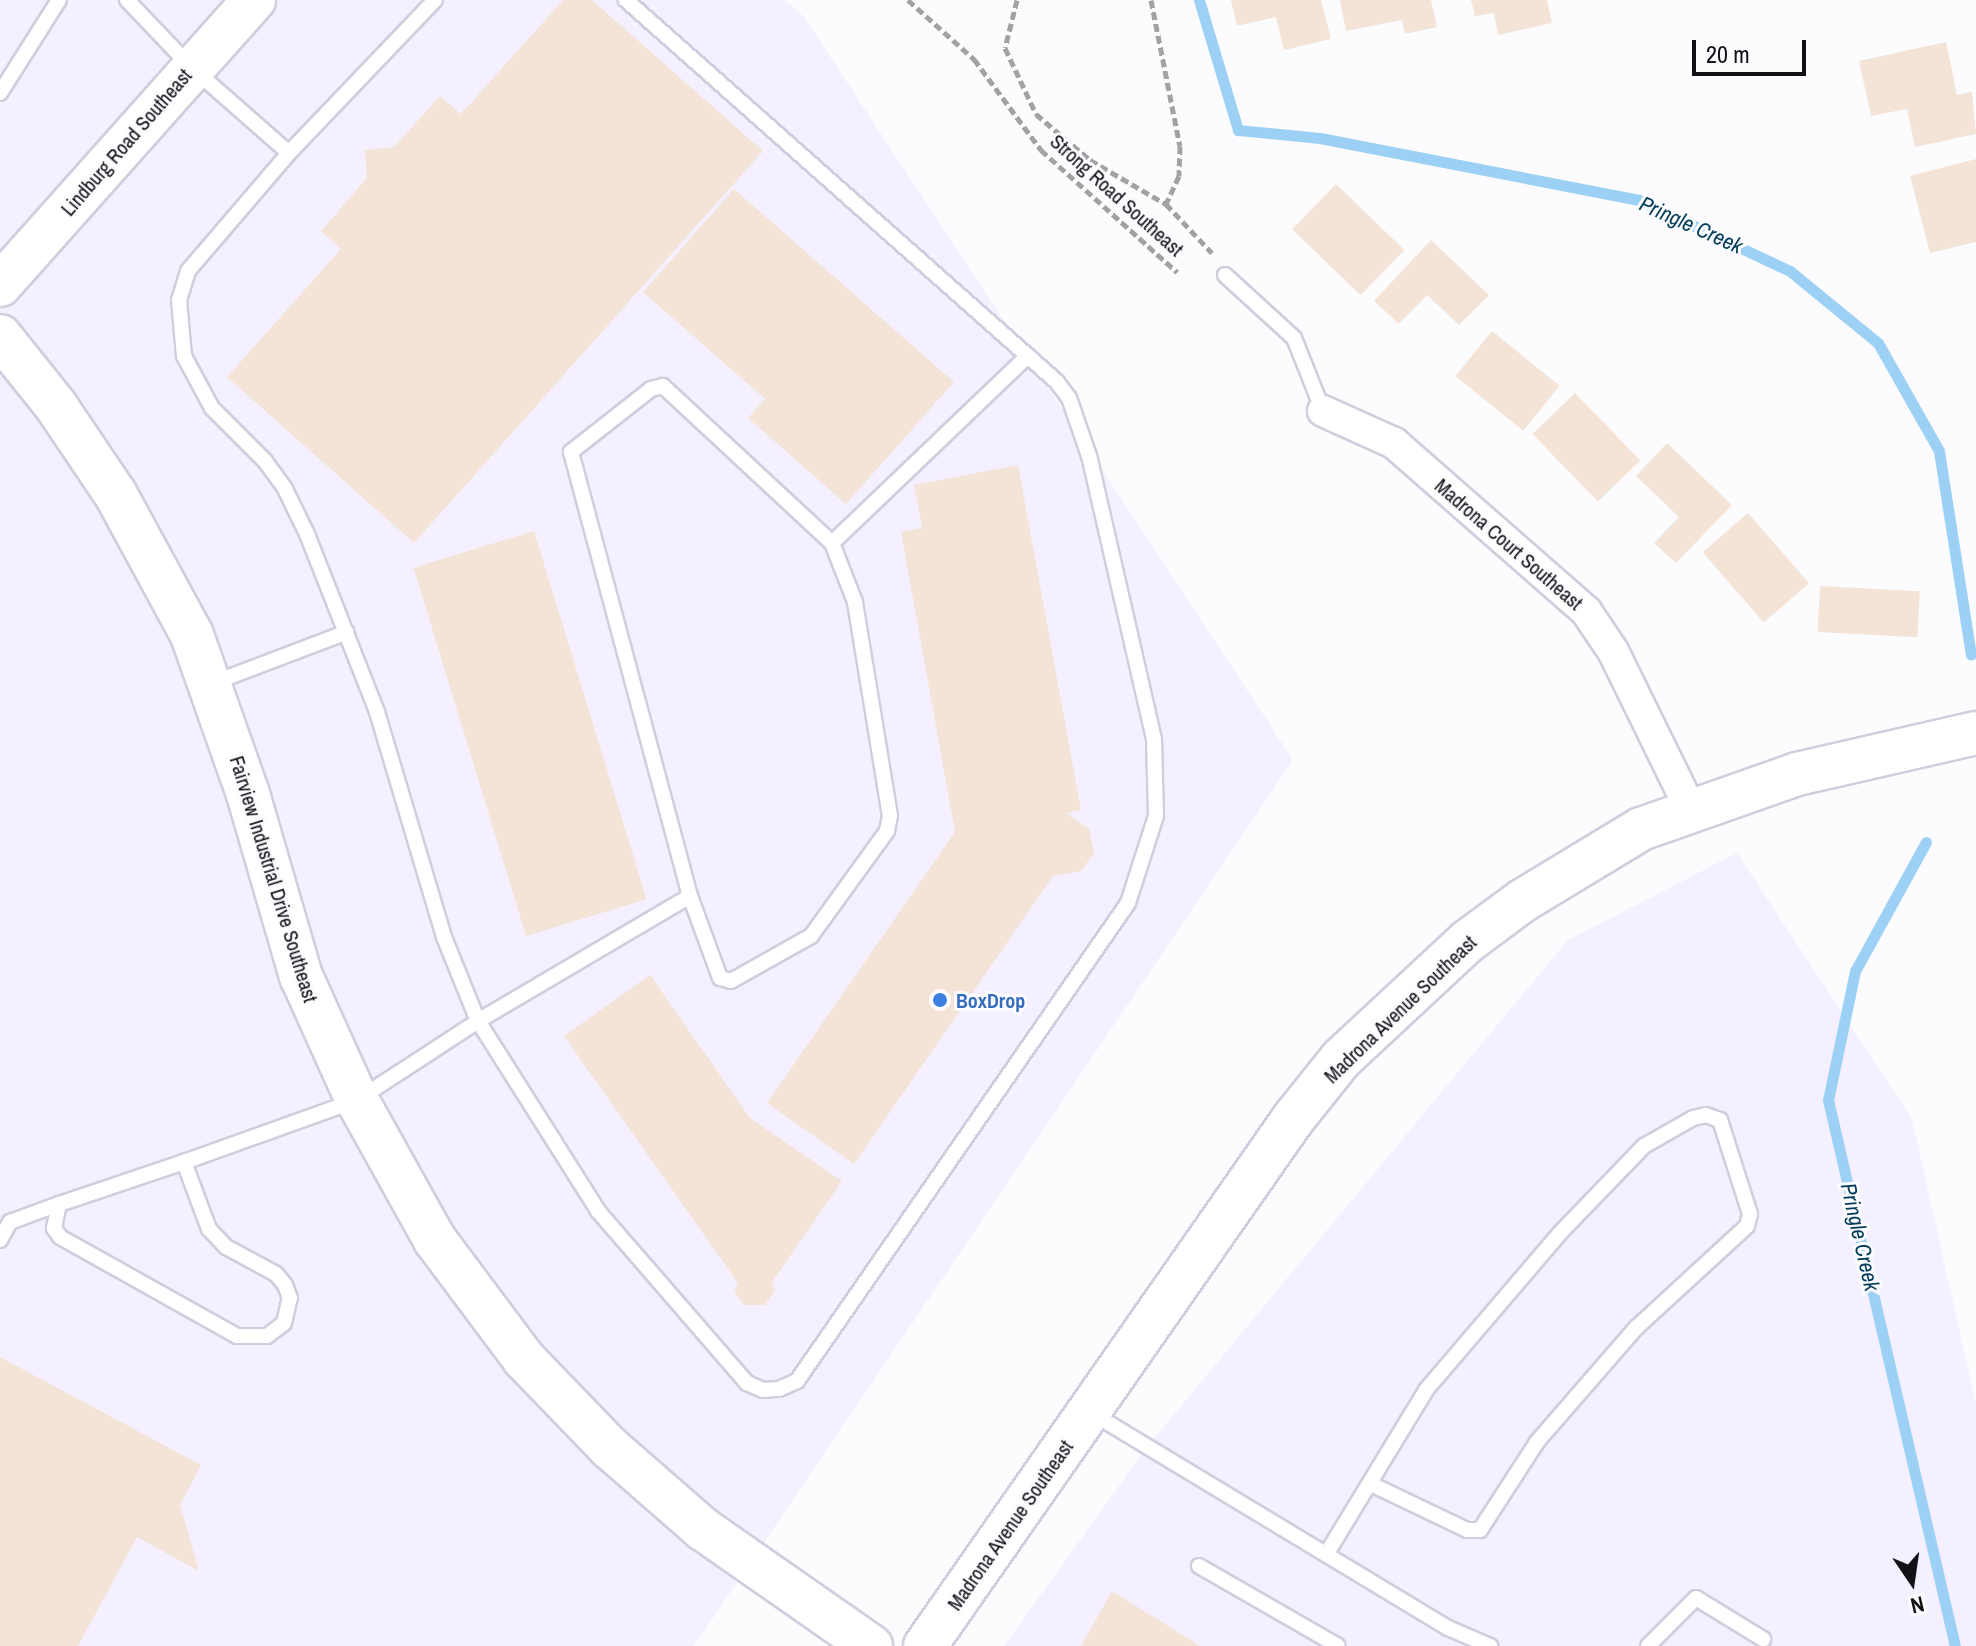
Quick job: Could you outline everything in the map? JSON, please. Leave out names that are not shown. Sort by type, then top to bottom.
[{"type":"main road","name":"Lindburg Road Southeast","points":[[0,285],[191,67],[254,0]]},
{"type":"main road","name":"Fairview Industrial Drive Southeast","points":[[0,336],[56,406],[116,495],[159,568],[212,684],[301,976],[357,1100],[435,1240],[554,1391],[703,1529],[871,1646]]},
{"type":"main road","name":"Madrona Avenue Southeast","points":[[925,1646],[1293,1119],[1341,1059],[1468,941],[1522,901],[1641,829],[1797,774],[1976,733]]},
{"type":"street","name":"Madrona Court Southeast","points":[[1323,411],[1394,443],[1586,611],[1613,651],[1691,810]]},
{"type":"lane","points":[[0,93],[59,0]]},
{"type":"lane","points":[[127,0],[191,67],[289,153]]},
{"type":"lane","points":[[435,0],[289,153],[188,271],[179,300],[179,327],[184,356],[212,408],[265,461],[285,489],[347,632],[444,937],[478,1021],[598,1211],[747,1383],[763,1390],[797,1381],[1128,903],[1156,816],[1154,739],[1089,456],[1069,398],[1028,356],[626,0]]},
{"type":"lane","points":[[1225,275],[1294,338],[1323,411]]},
{"type":"lane","points":[[832,543],[1028,356]]},
{"type":"lane","points":[[663,386],[832,543],[855,602],[890,816],[887,831],[811,936],[731,981],[720,978],[690,896],[571,452],[651,389],[663,386]]},
{"type":"lane","points":[[212,684],[347,632]]},
{"type":"lane","points":[[0,1240],[10,1222],[357,1100],[478,1021],[690,896]]},
{"type":"lane","points":[[1327,1553],[1426,1390],[1560,1233],[1644,1146],[1693,1118],[1706,1115],[1720,1120],[1750,1214],[1740,1238],[1636,1328],[1537,1442],[1480,1530],[1467,1530],[1371,1484]]},
{"type":"lane","points":[[59,1204],[54,1228],[60,1237],[237,1336],[267,1336],[284,1323],[290,1298],[285,1285],[276,1274],[226,1247],[209,1229],[184,1162]]},
{"type":"lane","points":[[1089,1411],[1448,1628],[1490,1646]]},
{"type":"lane","points":[[1199,1566],[1338,1646]]},
{"type":"lane","points":[[1648,1646],[1696,1598],[1763,1639]]},
{"type":"path","name":"Strong Road Southeast","points":[[908,0],[974,59],[1041,150],[1177,272]]},
{"type":"path","points":[[1017,0],[1004,34],[1005,48],[1036,114],[1090,160],[1166,204],[1204,241],[1225,275]]},
{"type":"path","points":[[1151,0],[1180,146],[1179,176],[1166,204]]},
{"type":"shaded area","points":[[0,0],[785,0],[804,17],[1293,760],[694,1646],[0,1646]]},
{"type":"shaded area","points":[[1737,853],[1912,1119],[1976,1405],[1976,1646],[1004,1646],[1147,1447],[1568,940]]},
{"type":"building","points":[[563,0],[592,0],[763,151],[414,543],[227,377],[341,249],[321,231],[367,178],[365,150],[394,147],[440,96],[461,114]]},
{"type":"building","points":[[1231,0],[1321,0],[1331,39],[1284,50],[1276,17],[1237,26]]},
{"type":"building","points":[[1340,0],[1431,0],[1437,27],[1405,34],[1402,20],[1346,31]]},
{"type":"building","points":[[1471,0],[1547,0],[1552,23],[1498,35],[1494,13],[1475,16]]},
{"type":"building","points":[[1946,42],[1957,95],[1972,92],[1976,134],[1915,147],[1907,109],[1871,116],[1859,61]]},
{"type":"building","points":[[1976,159],[1976,242],[1930,253],[1910,176]]},
{"type":"building","points":[[1336,184],[1404,250],[1361,295],[1292,229]]},
{"type":"building","points":[[734,189],[954,382],[846,504],[748,418],[765,399],[643,292]]},
{"type":"building","points":[[1431,240],[1489,295],[1459,325],[1427,295],[1399,324],[1374,301]]},
{"type":"building","points":[[1492,331],[1560,386],[1523,431],[1455,376]]},
{"type":"building","points":[[1575,393],[1640,461],[1598,502],[1533,434]]},
{"type":"building","points":[[1667,443],[1732,505],[1676,563],[1654,543],[1679,517],[1636,476]]},
{"type":"building","points":[[1018,465],[1081,810],[1067,813],[1089,829],[1094,853],[1081,871],[1053,876],[854,1164],[767,1103],[955,832],[901,532],[922,528],[914,485]]},
{"type":"building","points":[[1748,513],[1809,583],[1764,623],[1703,552]]},
{"type":"building","points":[[534,531],[647,899],[526,936],[414,568]]},
{"type":"building","points":[[1820,586],[1920,591],[1917,637],[1818,632]]},
{"type":"building","points":[[650,975],[750,1118],[842,1181],[772,1282],[775,1291],[765,1305],[744,1305],[734,1291],[738,1283],[564,1036]]},
{"type":"building","points":[[0,1357],[201,1465],[180,1505],[199,1571],[137,1537],[78,1646],[0,1646]]},
{"type":"building","points":[[1112,1591],[1200,1646],[1081,1646]]},
{"type":"waterway","name":"Pringle Creek","points":[[1199,0],[1238,130],[1320,138],[1639,200],[1790,271],[1878,343],[1939,451],[1971,655]]},
{"type":"waterway","name":"Pringle Creek","points":[[1926,842],[1855,971],[1828,1100],[1955,1646]]},
{"type":"place","name":"BoxDrop","points":[[940,1000]]}]
